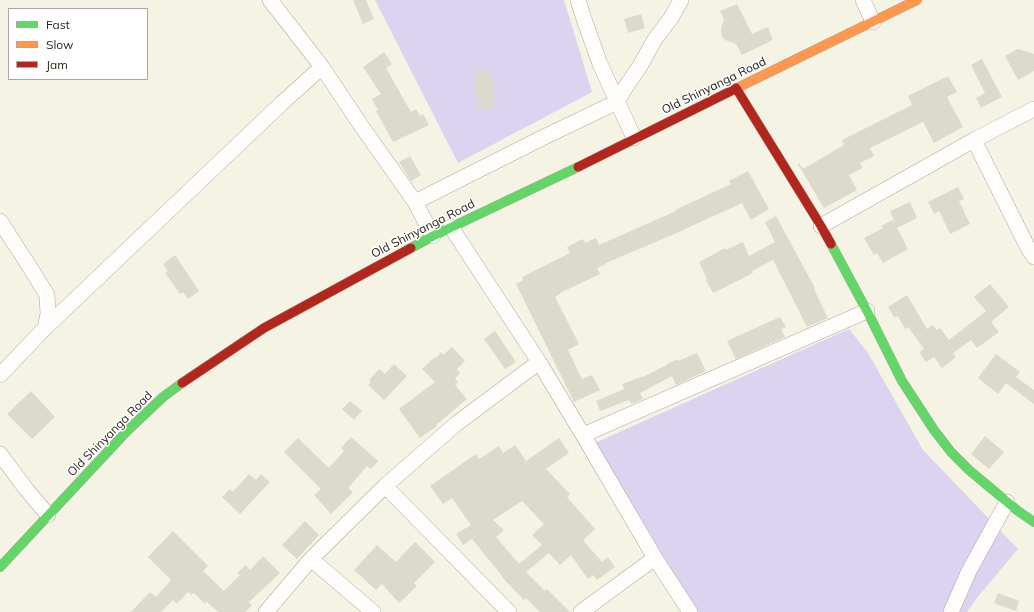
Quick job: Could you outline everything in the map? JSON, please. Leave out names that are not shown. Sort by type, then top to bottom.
[{"type":"main road","name":"Old Shinyanga Road","points":[[0,567],[127,431],[163,397],[187,379],[264,328],[433,236],[572,170],[634,138],[917,0]]},
{"type":"main road","points":[[736,88],[821,226],[867,311],[902,381],[934,430],[951,452],[969,470],[1018,511],[1034,522]]},
{"type":"street","points":[[270,0],[322,67],[415,202],[433,236]]},
{"type":"street","points":[[578,0],[600,64],[634,138]]},
{"type":"street","points":[[415,202],[537,140],[617,102],[655,39],[671,18],[681,0]]},
{"type":"street","points":[[863,0],[873,22]]},
{"type":"street","points":[[0,375],[45,328],[322,67]]},
{"type":"street","points":[[821,226],[974,140],[1034,109]]},
{"type":"street","points":[[974,140],[1027,246],[1034,257]]},
{"type":"street","points":[[0,221],[47,295],[48,314],[45,328]]},
{"type":"street","points":[[451,227],[539,362],[655,558],[690,612]]},
{"type":"street","points":[[583,435],[867,311]]},
{"type":"street","points":[[266,612],[311,559],[385,486],[456,424],[539,362]]},
{"type":"street","points":[[0,454],[26,490],[48,515]]},
{"type":"street","points":[[385,486],[509,612]]},
{"type":"street","points":[[951,612],[969,571],[1007,502]]},
{"type":"street","points":[[581,612],[655,558]]},
{"type":"street","points":[[311,559],[373,612]]},
{"type":"shaded area","points":[[375,0],[564,0],[592,92],[458,163]]},
{"type":"shaded area","points":[[849,329],[868,353],[923,450],[1018,549],[967,612],[692,612],[586,447]]},
{"type":"building","points":[[353,0],[366,0],[374,19],[363,24]]},
{"type":"building","points":[[737,4],[752,34],[768,27],[773,40],[742,55],[736,44],[725,40],[722,37],[721,29],[724,19],[720,11]]},
{"type":"building","points":[[641,14],[645,28],[628,33],[624,19]]},
{"type":"building","points":[[1018,49],[1034,54],[1034,71],[1018,80],[1005,56]]},
{"type":"building","points":[[384,52],[392,64],[386,68],[411,112],[416,109],[420,116],[423,114],[429,125],[393,142],[376,111],[378,110],[372,99],[381,94],[363,67]]},
{"type":"building","points":[[982,59],[1002,97],[981,108],[976,98],[985,93],[971,65]]},
{"type":"building","points":[[491,71],[495,108],[478,110],[474,73]]},
{"type":"building","points":[[948,76],[957,92],[947,97],[963,127],[934,143],[923,122],[870,148],[874,156],[860,163],[863,168],[849,175],[857,190],[824,208],[798,164],[799,163],[803,169],[844,145],[842,140],[912,105],[908,96]]},
{"type":"building","points":[[410,156],[421,175],[411,181],[399,162]]},
{"type":"building","points":[[748,171],[769,209],[751,220],[742,203],[606,263],[597,268],[600,274],[560,293],[555,297],[579,344],[568,350],[582,379],[592,375],[600,390],[574,402],[516,284],[523,280],[522,277],[570,253],[567,247],[583,239],[585,243],[596,238],[599,245],[676,211],[675,210],[731,184],[729,181]]},
{"type":"building","points":[[958,187],[964,199],[959,201],[970,224],[950,234],[939,211],[934,214],[928,202]]},
{"type":"building","points":[[910,202],[917,218],[897,228],[890,211]]},
{"type":"building","points":[[776,216],[815,288],[814,289],[828,318],[807,327],[773,260],[752,271],[753,273],[713,293],[699,262],[725,248],[726,250],[743,242],[749,256],[775,242],[765,222]]},
{"type":"building","points":[[893,220],[908,249],[883,263],[877,253],[874,255],[864,238],[883,228],[881,226]]},
{"type":"building","points":[[175,255],[199,291],[188,299],[183,292],[180,294],[165,273],[168,271],[163,264]]},
{"type":"building","points":[[990,284],[1009,307],[991,322],[999,332],[977,348],[971,340],[953,353],[956,357],[942,368],[934,357],[926,362],[919,352],[924,349],[908,327],[905,329],[898,316],[894,317],[888,307],[907,295],[927,329],[932,325],[937,330],[940,328],[949,340],[986,311],[974,297]]},
{"type":"building","points":[[780,317],[786,327],[781,329],[785,337],[736,359],[727,341]]},
{"type":"building","points":[[495,331],[516,362],[505,369],[484,339]]},
{"type":"building","points":[[452,347],[465,361],[457,369],[460,373],[455,379],[458,382],[455,385],[467,399],[436,425],[437,426],[420,438],[399,409],[435,382],[422,369],[441,352],[443,355]]},
{"type":"building","points":[[697,353],[706,371],[676,385],[672,376],[640,393],[643,399],[631,404],[629,400],[600,411],[596,401],[624,389],[622,384],[643,377],[678,359],[678,361]]},
{"type":"building","points":[[996,354],[1020,372],[1016,377],[1034,390],[1034,404],[1006,383],[998,394],[978,378]]},
{"type":"building","points":[[394,364],[407,376],[384,400],[368,385],[371,382],[369,380],[379,369],[385,374]]},
{"type":"building","points":[[31,391],[55,417],[32,439],[7,414]]},
{"type":"building","points":[[350,401],[362,411],[354,420],[342,409]]},
{"type":"building","points":[[985,436],[1004,452],[989,469],[971,454]]},
{"type":"building","points":[[351,437],[378,461],[371,469],[367,466],[348,488],[353,492],[331,514],[314,495],[321,489],[284,452],[298,438],[329,468],[344,451],[341,448]]},
{"type":"building","points":[[559,438],[569,453],[546,469],[570,494],[567,497],[595,529],[583,540],[602,562],[608,557],[615,567],[597,580],[593,575],[588,579],[571,555],[560,565],[549,553],[526,572],[545,591],[547,589],[570,612],[540,612],[526,598],[524,600],[502,577],[472,539],[463,545],[456,534],[471,525],[452,498],[443,504],[430,486],[476,454],[479,459],[499,446],[503,453],[515,445],[526,461]],"holes":[[[522,501],[544,524],[532,535],[542,545],[519,564],[496,537],[504,530],[493,520]]]},
{"type":"building","points":[[249,474],[256,480],[261,474],[270,482],[240,514],[222,497],[230,489],[233,492]]},
{"type":"building","points":[[305,521],[319,535],[297,559],[282,545]]},
{"type":"building","points":[[173,531],[208,566],[203,571],[224,591],[240,575],[237,573],[246,565],[250,570],[263,556],[280,573],[249,602],[252,605],[246,612],[218,612],[207,602],[205,604],[194,593],[191,595],[188,592],[177,604],[173,600],[161,612],[131,612],[150,592],[156,597],[171,580],[148,557]]},
{"type":"building","points":[[415,542],[435,562],[414,583],[417,586],[399,603],[382,584],[376,590],[354,570],[377,545],[396,562]]},
{"type":"building","points":[[998,593],[1019,601],[1016,611],[994,603]]},
{"type":"traffic: fast","points":[[411,248],[578,167]]},
{"type":"traffic: fast","points":[[831,244],[902,381],[934,430],[951,452],[969,470],[1018,511],[1034,522]]},
{"type":"traffic: fast","points":[[0,567],[127,431],[163,397],[182,383]]},
{"type":"traffic: slow","points":[[735,89],[917,0]]},
{"type":"traffic: jam","points":[[736,88],[831,244]]},
{"type":"traffic: jam","points":[[578,167],[735,89]]},
{"type":"traffic: jam","points":[[182,383],[264,328],[411,248]]}]
